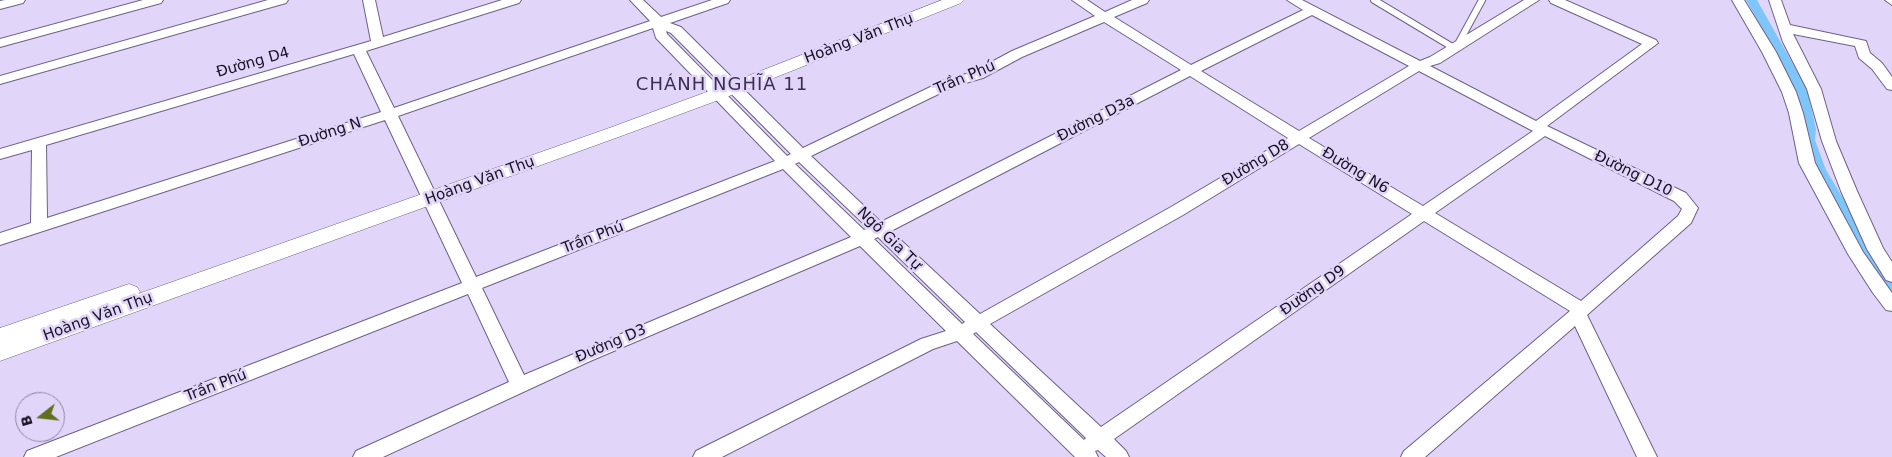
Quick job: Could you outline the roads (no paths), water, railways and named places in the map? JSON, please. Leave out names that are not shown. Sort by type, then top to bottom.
[{"type":"street","points":[[0,5],[19,0]]},
{"type":"street","points":[[0,43],[157,0]]},
{"type":"street","points":[[0,80],[282,0]]},
{"type":"street","points":[[369,0],[378,43]]},
{"type":"street","name":"Đường D4","points":[[0,154],[358,49],[515,0]]},
{"type":"street","name":"Ngô Gia Tự","points":[[636,0],[658,22],[661,35],[801,155],[1119,457]]},
{"type":"street","points":[[658,22],[724,0]]},
{"type":"street","name":"Hoàng Văn Thụ","points":[[888,22],[927,0]]},
{"type":"street","name":"Hoàng Văn Thụ","points":[[0,352],[192,277],[614,127],[888,22],[956,0]]},
{"type":"street","name":"Đường N6","points":[[1078,0],[1299,138],[1425,213],[1580,312]]},
{"type":"street","name":"Trần Phú","points":[[34,457],[785,163],[950,83],[978,75],[1017,54],[1143,0]]},
{"type":"street","name":"Đường D10","points":[[1293,0],[1541,128],[1680,197],[1690,208],[1685,218],[1580,312],[1411,457]]},
{"type":"street","name":"Đường D8","points":[[960,334],[1177,211],[1420,65],[1434,60],[1455,48],[1533,0]]},
{"type":"street","name":"Đường D9","points":[[1085,454],[1100,440],[1425,213],[1541,128],[1651,43],[1556,0]]},
{"type":"street","points":[[1738,0],[1754,25],[1776,67],[1794,107],[1801,146],[1807,163],[1860,261],[1892,305]]},
{"type":"street","points":[[1775,0],[1786,29],[1814,89],[1829,141],[1853,199],[1875,249],[1892,276]]},
{"type":"street","name":"Đường D3a","points":[[863,238],[1313,10]]},
{"type":"street","name":"Đường N","points":[[0,239],[390,114],[658,22]]},
{"type":"street","points":[[1754,25],[1857,42],[1861,44],[1864,55],[1877,66],[1892,86]]},
{"type":"street","points":[[358,49],[520,385]]},
{"type":"street","name":"Ngô Gia Tự","points":[[722,87],[785,163],[1085,454]]},
{"type":"street","points":[[39,142],[39,226]]},
{"type":"street","points":[[1824,193],[1853,199]]},
{"type":"street","name":"Đường D3","points":[[362,457],[581,357],[863,238]]},
{"type":"street","name":"Hoàng Văn Thụ","points":[[0,337],[192,277]]},
{"type":"street","points":[[1580,312],[1647,457]]},
{"type":"street","points":[[703,457],[927,344],[960,334]]},
{"type":"lane","points":[[1374,0],[1455,48],[1482,0]]},
{"type":"water","points":[[1746,0],[1757,0],[1807,89],[1816,129],[1815,140],[1826,170],[1892,279],[1892,297],[1885,291],[1812,168],[1769,41]]},
{"type":"district","name":"CHÁNH NGHĨA 11","points":[[722,85]]}]
